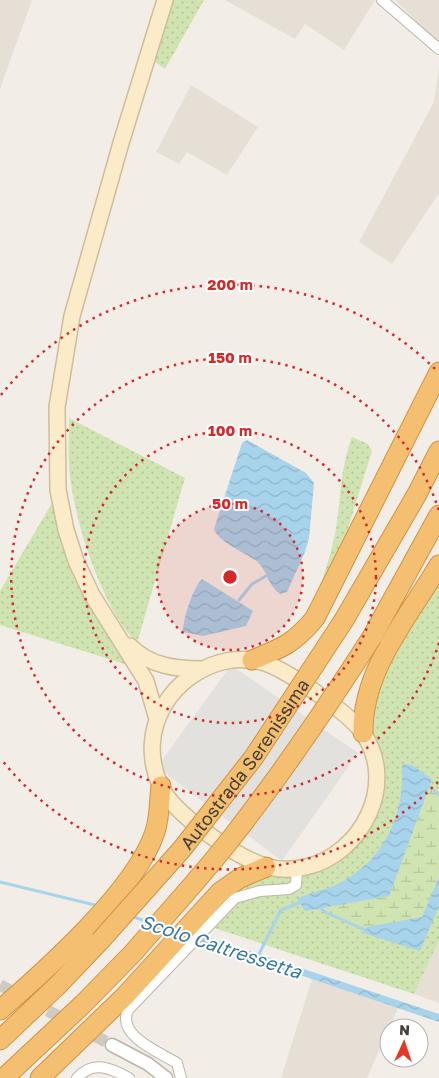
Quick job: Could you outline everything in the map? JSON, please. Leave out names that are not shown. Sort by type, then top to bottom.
[{"type":"highway","points":[[252,660],[286,646],[305,631],[315,618],[439,372]]},
{"type":"highway","name":"Autostrada Serenissima","points":[[0,1040],[57,986],[100,941],[182,849],[254,757],[344,620],[417,494],[439,450]]},
{"type":"highway","name":"Autostrada Serenissima","points":[[4,1078],[82,1006],[133,953],[230,840],[321,717],[372,637],[439,515]]},
{"type":"highway","points":[[363,733],[365,699],[373,675],[439,565]]},
{"type":"highway","points":[[0,1010],[42,973],[116,894],[136,866],[155,833],[161,786]]},
{"type":"highway","points":[[40,1078],[180,946],[206,918],[220,892],[233,881],[266,867]]},
{"type":"main road","points":[[157,719],[146,681],[111,628],[80,570],[66,530],[58,490],[57,407],[72,316],[121,143],[165,0]]},
{"type":"main road","points":[[111,628],[135,651],[149,661],[177,668],[202,669]]},
{"type":"main road","points":[[231,660],[252,660],[264,663],[288,675],[342,713],[363,733],[373,756],[376,780],[369,816],[356,837],[338,854],[315,865],[298,868],[266,867],[233,850],[186,816],[172,802],[161,786],[152,753],[157,719],[174,689],[202,669],[231,660]]},
{"type":"street","points":[[382,0],[439,48]]},
{"type":"street","points":[[206,918],[235,898],[260,891],[289,889],[296,885],[298,868]]},
{"type":"street","points":[[180,946],[134,1002],[126,1018],[130,1032],[177,1063],[180,1078]]},
{"type":"street","points":[[112,1045],[148,1064],[166,1078]]},
{"type":"street","points":[[77,1078],[89,1068],[97,1066],[114,1069],[129,1078]]},
{"type":"shaded area","points":[[0,0],[32,0],[0,89]]},
{"type":"shaded area","points":[[225,0],[375,0],[344,50],[305,24],[295,39]]},
{"type":"shaded area","points":[[395,0],[439,0],[439,44]]},
{"type":"shaded area","points":[[439,67],[439,193],[392,264],[359,242],[434,102]]},
{"type":"shaded area","points":[[191,85],[258,127],[227,175],[187,152],[179,164],[156,152]]},
{"type":"shaded area","points":[[231,665],[358,753],[282,861],[157,767]]},
{"type":"shaded area","points":[[439,941],[439,1003],[414,994]]},
{"type":"shaded area","points":[[312,979],[398,1008],[394,1018],[379,1018],[379,1051],[367,1078],[281,1078]]},
{"type":"green space","points":[[169,0],[204,0],[165,69],[152,60]]},
{"type":"green space","points":[[69,418],[185,478],[137,643],[124,627],[100,584],[82,534],[71,486]]},
{"type":"green space","points":[[352,437],[368,444],[372,451],[340,554],[319,590],[334,539],[343,469]]},
{"type":"green space","points":[[55,498],[91,607],[128,665],[0,625],[0,591]]},
{"type":"green space","points":[[439,579],[439,941],[414,994],[193,921],[246,878],[305,870],[369,825],[370,730],[367,695]]},
{"type":"green space","points":[[430,787],[439,795],[439,877],[422,918],[367,927],[365,930],[320,908],[389,896]]},
{"type":"water","points":[[247,440],[306,473],[314,483],[309,538],[305,552],[287,592],[280,594],[275,590],[259,563],[220,538],[214,529],[242,443]]},
{"type":"water","points":[[202,579],[253,611],[246,626],[203,636],[183,632],[189,604],[195,589]]},
{"type":"water","points":[[402,764],[412,765],[432,779],[389,896],[305,911],[297,899],[340,883],[356,873],[380,848],[396,817],[400,800]]},
{"type":"water","points":[[439,877],[439,906],[420,951],[363,933],[367,927],[422,917]]},
{"type":"water","points":[[204,936],[439,1014],[439,1022],[429,1018],[199,941]]},
{"type":"waterway","points":[[239,600],[252,584],[266,576]]},
{"type":"waterway","points":[[430,787],[439,795]]},
{"type":"waterway","name":"Scolo Caltressetta","points":[[0,882],[99,906]]},
{"type":"waterway","points":[[259,954],[281,910],[299,903]]},
{"type":"waterway","points":[[320,908],[365,930]]},
{"type":"waterway","name":"Scolo Caltressetta","points":[[131,916],[151,923]]},
{"type":"tunnel","points":[[0,985],[112,1045]]}]
